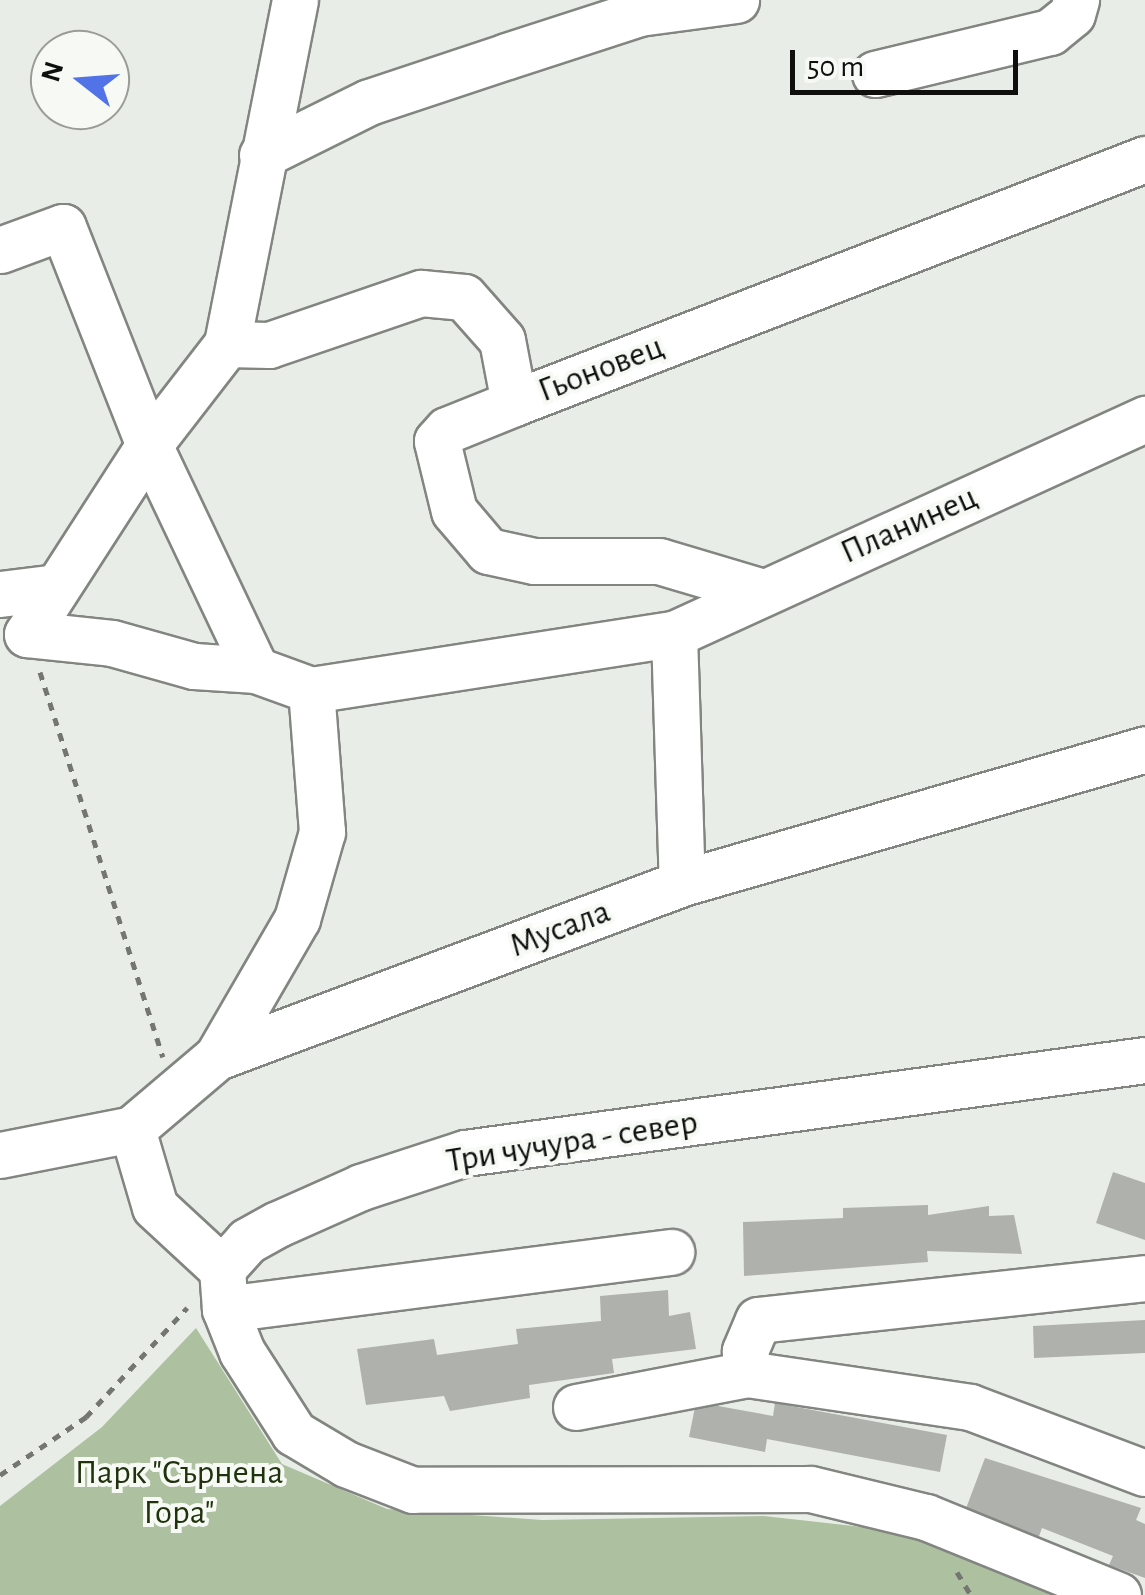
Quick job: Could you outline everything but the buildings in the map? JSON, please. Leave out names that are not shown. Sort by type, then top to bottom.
[{"type":"street","points":[[217,1057],[296,919],[322,832],[312,690],[256,670],[194,666],[112,643],[28,634],[149,445],[227,344],[295,0]]},
{"type":"street","points":[[262,155],[369,102],[639,13],[736,0]]},
{"type":"street","points":[[875,74],[1050,32],[1072,14],[1076,0]]},
{"type":"street","name":"Гьоновец","points":[[760,591],[659,562],[534,562],[488,551],[454,511],[437,442],[446,430],[1145,159]]},
{"type":"street","points":[[0,250],[62,226],[149,445],[256,670]]},
{"type":"street","points":[[227,344],[269,345],[421,294],[464,297],[502,340],[514,403]]},
{"type":"street","name":"Планинец","points":[[312,690],[674,634],[760,591],[1145,419]]},
{"type":"street","points":[[0,594],[57,587]]},
{"type":"street","points":[[674,634],[682,883]]},
{"type":"street","name":"Мусала","points":[[0,1155],[132,1129],[217,1057],[682,883],[1145,749]]},
{"type":"street","name":"Три чучура - север","points":[[224,1289],[247,1241],[361,1187],[465,1154],[1145,1060]]},
{"type":"street","points":[[132,1129],[155,1207],[224,1289],[242,1352],[294,1433],[346,1464],[413,1490],[810,1489],[926,1518],[1118,1595]]},
{"type":"street","points":[[224,1289],[671,1252]]},
{"type":"street","points":[[746,1374],[746,1351],[758,1320],[1145,1278]]},
{"type":"street","points":[[576,1407],[746,1374],[970,1408],[1145,1473]]},
{"type":"path","points":[[28,634],[175,1093]]},
{"type":"path","points":[[0,1475],[86,1416],[224,1289]]},
{"type":"green space","name":"Парк \"Сърнена Гора\"","points":[[196,1328],[282,1464],[387,1509],[542,1520],[764,1516],[916,1533],[1058,1595],[0,1595],[0,1506],[102,1427]]}]
